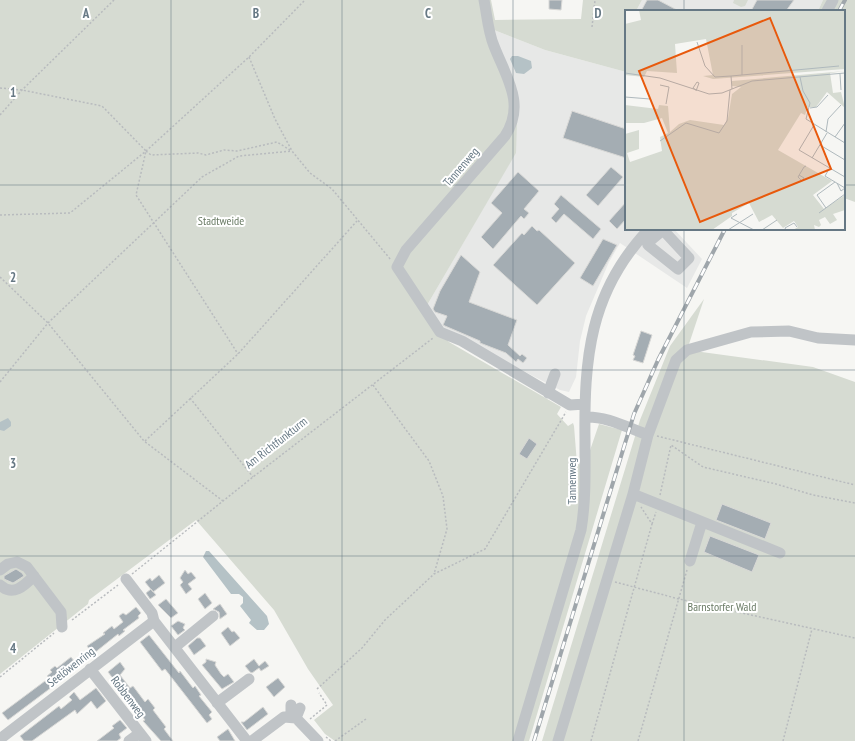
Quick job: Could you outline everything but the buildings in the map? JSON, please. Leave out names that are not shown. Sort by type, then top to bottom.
[{"type":"street","name":"Tannenweg","points":[[397,267],[406,250],[505,136],[512,125],[515,110],[510,82],[493,44],[484,0]]},
{"type":"street","points":[[828,10],[833,0]]},
{"type":"street","name":"Tannenweg","points":[[518,741],[581,530],[585,502],[585,404],[587,361],[590,342],[598,312],[614,278],[629,253],[648,234]]},
{"type":"street","points":[[397,267],[440,332],[462,341],[548,394],[570,405],[585,404]]},
{"type":"street","points":[[558,741],[633,494],[648,435],[676,360],[687,350],[751,332],[789,331],[818,338],[855,340]]},
{"type":"street","points":[[548,394],[555,374]]},
{"type":"street","points":[[585,417],[597,416],[648,435]]},
{"type":"street","points":[[633,494],[780,553]]},
{"type":"street","points":[[690,561],[702,522]]},
{"type":"street","points":[[0,570],[8,564],[17,562],[27,567],[61,612],[62,627]]},
{"type":"street","points":[[0,585],[9,591],[14,590],[20,588],[34,576]]},
{"type":"street","points":[[126,579],[152,613],[154,621],[247,741]]},
{"type":"street","points":[[175,647],[213,616]]},
{"type":"street","name":"Seelöwenring","points":[[2,734],[154,621]]},
{"type":"street","name":"Robbenweg","points":[[90,669],[143,737]]},
{"type":"street","points":[[217,703],[249,679]]},
{"type":"street","points":[[252,741],[284,717],[294,712],[318,741]]},
{"type":"street","points":[[129,741],[143,737]]},
{"type":"path","points":[[0,115],[22,90],[114,0]]},
{"type":"path","points":[[0,215],[70,213],[146,151],[249,57],[305,0]]},
{"type":"path","points":[[592,27],[595,0]]},
{"type":"path","points":[[249,57],[275,119],[292,151],[310,173],[332,189],[357,221],[397,267]]},
{"type":"path","points":[[0,88],[22,90],[102,106],[151,155],[198,153],[206,155],[224,150],[237,151],[277,142],[292,151]]},
{"type":"path","points":[[146,151],[136,195],[238,354]]},
{"type":"path","points":[[0,382],[48,323],[202,177],[239,156],[292,151]]},
{"type":"path","points":[[144,441],[238,354],[357,221]]},
{"type":"path","points":[[0,277],[48,323],[144,441],[223,501]]},
{"type":"path","name":"Am Richtfunkturm","points":[[0,677],[62,627],[126,579],[252,477],[440,332]]},
{"type":"path","points":[[373,385],[429,461],[443,496],[447,529],[434,574]]},
{"type":"path","points":[[190,398],[252,477]]},
{"type":"path","points":[[317,689],[362,648],[385,620],[434,574],[485,549],[562,421],[570,405]]},
{"type":"path","points":[[648,435],[661,436],[855,485]]},
{"type":"path","points":[[591,741],[658,504],[672,440]]},
{"type":"path","points":[[671,445],[703,467],[776,484],[814,495],[855,503]]},
{"type":"path","points":[[640,506],[652,524]]},
{"type":"path","points":[[638,741],[690,561]]},
{"type":"path","points":[[607,580],[679,599],[855,638]]},
{"type":"path","points":[[783,741],[813,628]]},
{"type":"path","points":[[310,719],[327,705],[319,692]]},
{"type":"path","points":[[335,741],[366,719]]},
{"type":"shaded area","points":[[642,0],[823,0],[818,10],[637,10]]},
{"type":"shaded area","points":[[494,30],[545,50],[625,72],[625,230],[675,230],[702,259],[687,288],[620,243],[609,262],[586,316],[580,341],[576,377],[569,392],[560,390],[437,326],[426,307],[516,152]]},
{"type":"shaded area","points":[[512,56],[518,56],[531,61],[532,68],[524,74],[516,73],[510,59]]},
{"type":"shaded area","points":[[8,418],[11,422],[11,426],[4,431],[0,430],[0,422]]},
{"type":"shaded area","points":[[206,551],[209,551],[267,616],[269,624],[264,630],[257,630],[249,623],[251,620],[240,606],[243,603],[243,597],[239,594],[231,594],[203,557]]},
{"type":"green space","name":"Stadtweide","points":[[0,0],[491,0],[495,20],[581,19],[583,0],[642,0],[637,10],[625,10],[625,72],[545,50],[494,30],[517,122],[516,153],[426,307],[440,332],[449,342],[561,407],[557,414],[568,426],[573,423],[574,426],[577,464],[585,465],[599,424],[622,430],[529,741],[335,741],[325,734],[314,720],[333,705],[308,669],[274,610],[196,520],[89,600],[88,604],[0,674]]},
{"type":"green space","points":[[734,0],[748,0],[745,6],[741,7],[733,3]]},
{"type":"green space","points":[[823,0],[855,0],[855,202],[845,198],[845,10],[818,10]]},
{"type":"green space","name":"Barnstorfer Wald","points":[[704,299],[687,350],[813,367],[855,382],[855,741],[542,741],[640,420],[670,346]]},
{"type":"railway","points":[[840,10],[845,0]]},
{"type":"railway","points":[[534,741],[634,414],[658,360],[724,230]]}]
